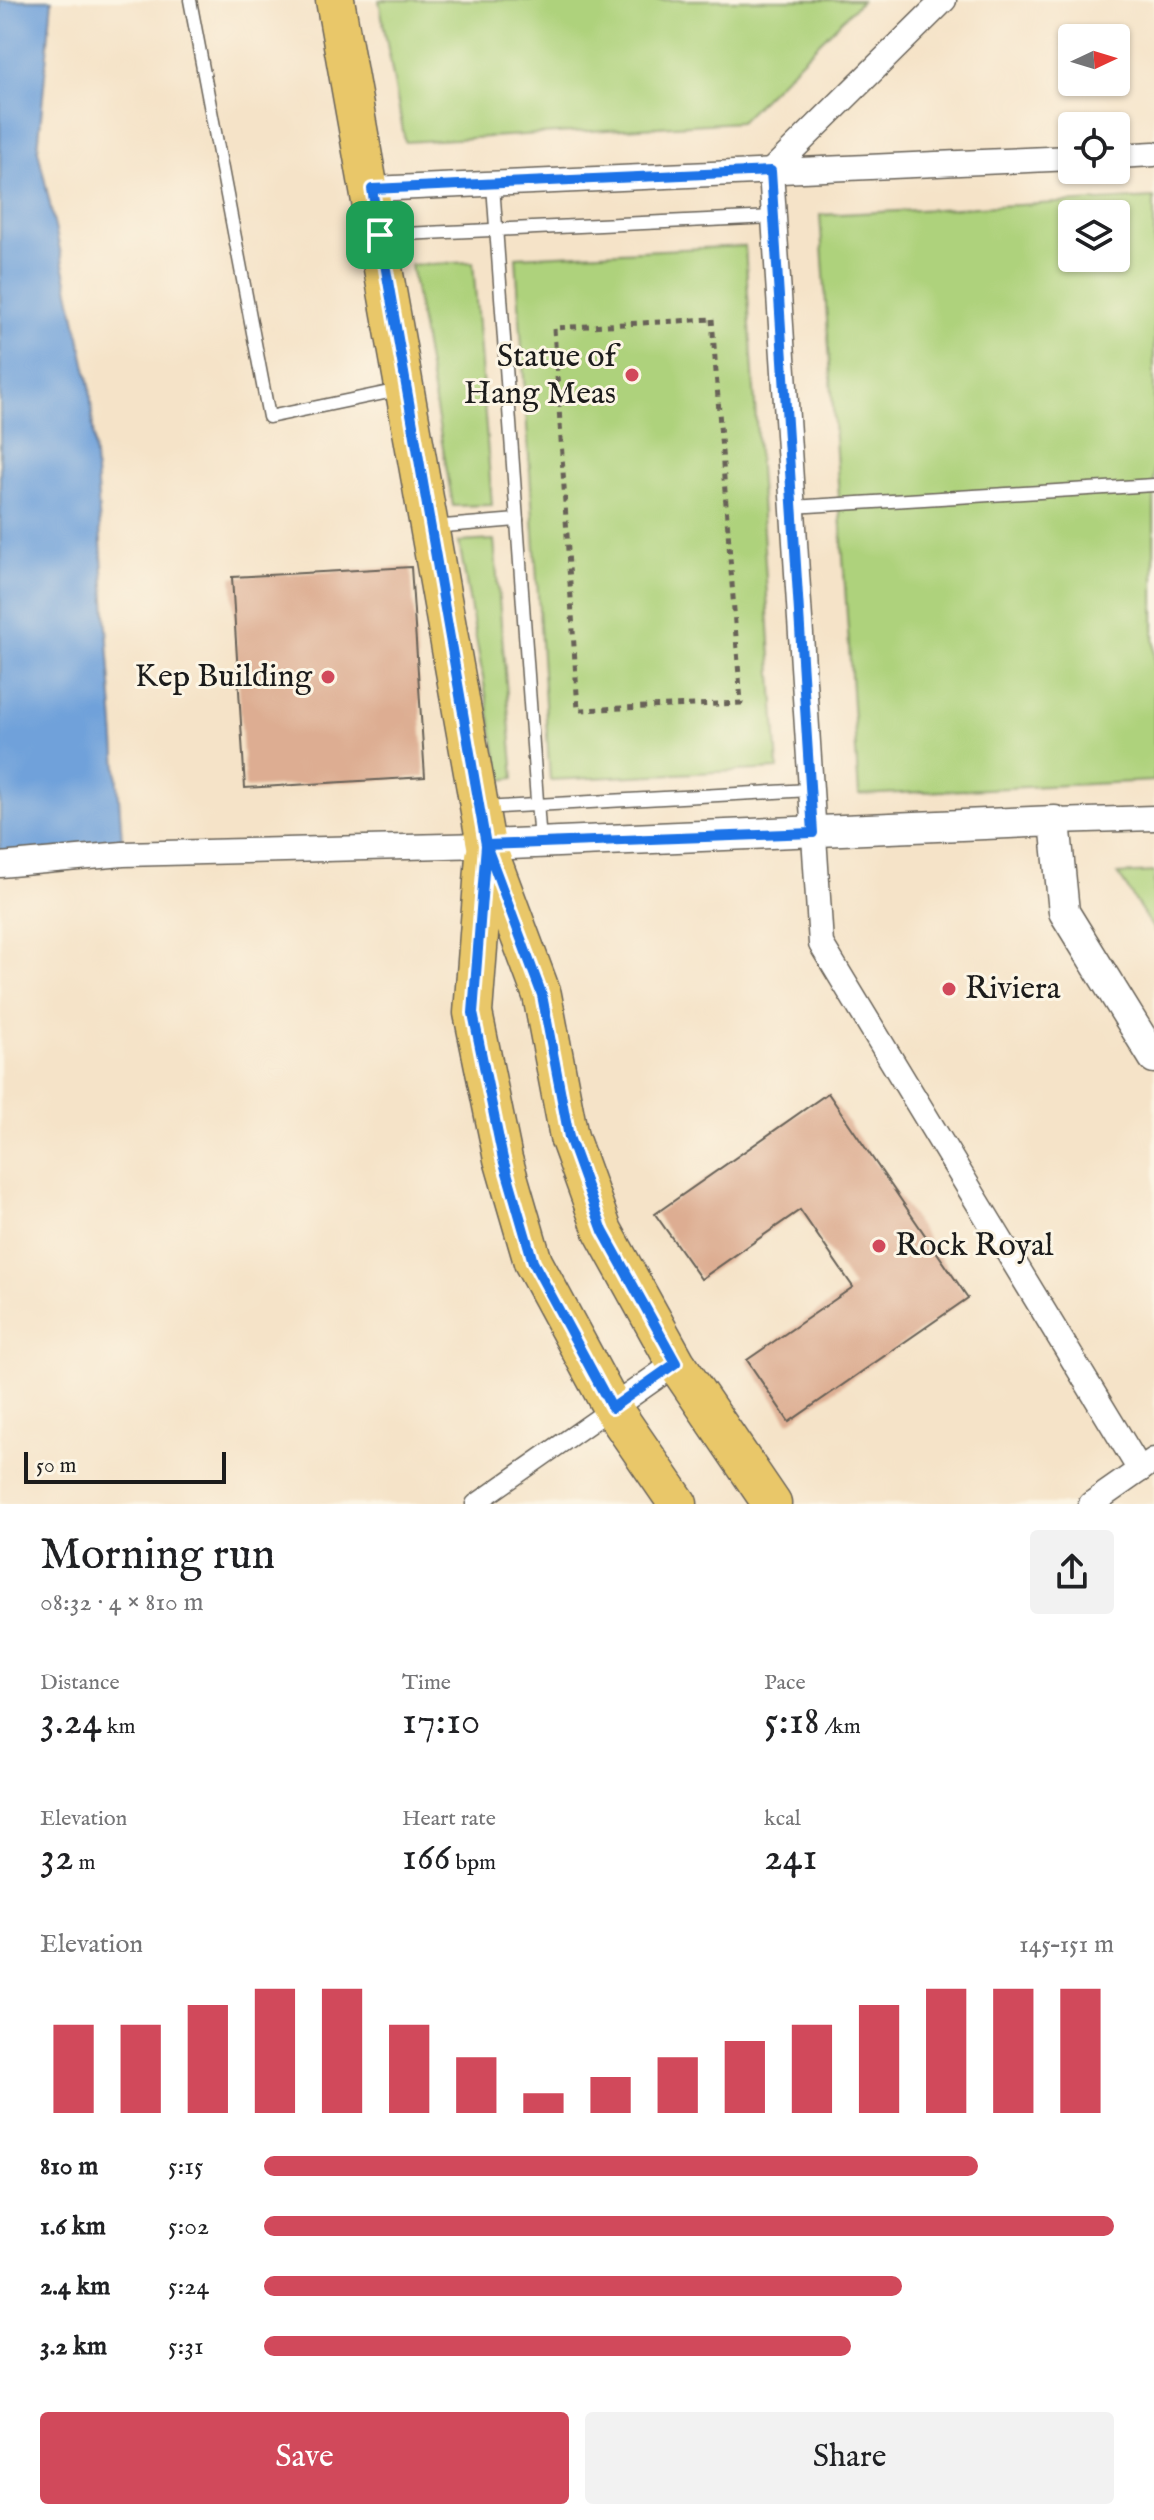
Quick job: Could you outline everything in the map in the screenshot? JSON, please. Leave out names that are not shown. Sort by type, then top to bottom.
[{"type":"main road","points":[[335,0],[372,189],[486,845],[542,995],[569,1137],[598,1217],[676,1363],[772,1504]]},
{"type":"main road","points":[[486,845],[473,1013],[503,1159],[533,1262],[612,1408],[678,1504]]},
{"type":"street","points":[[944,0],[771,171],[821,944],[1147,1465],[1091,1504]]},
{"type":"street","points":[[1130,155],[1154,154]]},
{"type":"street","points":[[372,189],[1058,159]]},
{"type":"street","points":[[0,865],[123,854],[486,845],[1154,818]]},
{"type":"street","points":[[1055,821],[1064,912],[1154,1058]]},
{"type":"street","points":[[475,1504],[676,1363]]},
{"type":"lane","points":[[190,0],[269,417],[406,388]]},
{"type":"lane","points":[[493,185],[540,843]]},
{"type":"lane","points":[[380,235],[774,217]]},
{"type":"lane","points":[[792,507],[1154,485]]},
{"type":"lane","points":[[430,527],[517,520]]},
{"type":"lane","points":[[479,808],[810,790]]},
{"type":"path","points":[[712,319],[741,703],[578,710],[554,328],[712,319]]},
{"type":"green space","points":[[379,0],[862,0],[740,122],[405,142]]},
{"type":"green space","points":[[1154,198],[1154,781],[859,795],[820,215],[1058,203],[1058,272],[1130,272],[1130,200],[1115,200]]},
{"type":"green space","points":[[745,246],[778,769],[550,780],[516,257]]},
{"type":"green space","points":[[473,262],[492,505],[453,506],[411,265]]},
{"type":"green space","points":[[494,540],[514,778],[501,780],[459,542]]},
{"type":"green space","points":[[1154,872],[1154,930],[1118,874]]},
{"type":"water","points":[[0,0],[52,0],[38,150],[90,386],[123,854],[0,858]]},
{"type":"building","name":"Kep Building","points":[[411,567],[425,777],[245,788],[232,577]]},
{"type":"building","name":"Rock Royal","points":[[828,1093],[968,1298],[789,1422],[747,1360],[853,1287],[800,1210],[701,1279],[655,1214]]},
{"type":"place","name":"Statue of Hang Meas","points":[[632,375]]},
{"type":"place","name":"Kep Building","points":[[328,677]]},
{"type":"place","name":"Riviera","points":[[949,989]]},
{"type":"place","name":"Rock Royal","points":[[879,1246]]},
{"type":"route","points":[[380,235],[372,189],[771,171],[813,833],[486,845],[542,995],[569,1137],[603,1231],[676,1363],[612,1408],[533,1262],[503,1159],[473,1013],[486,845],[380,235]]}]
